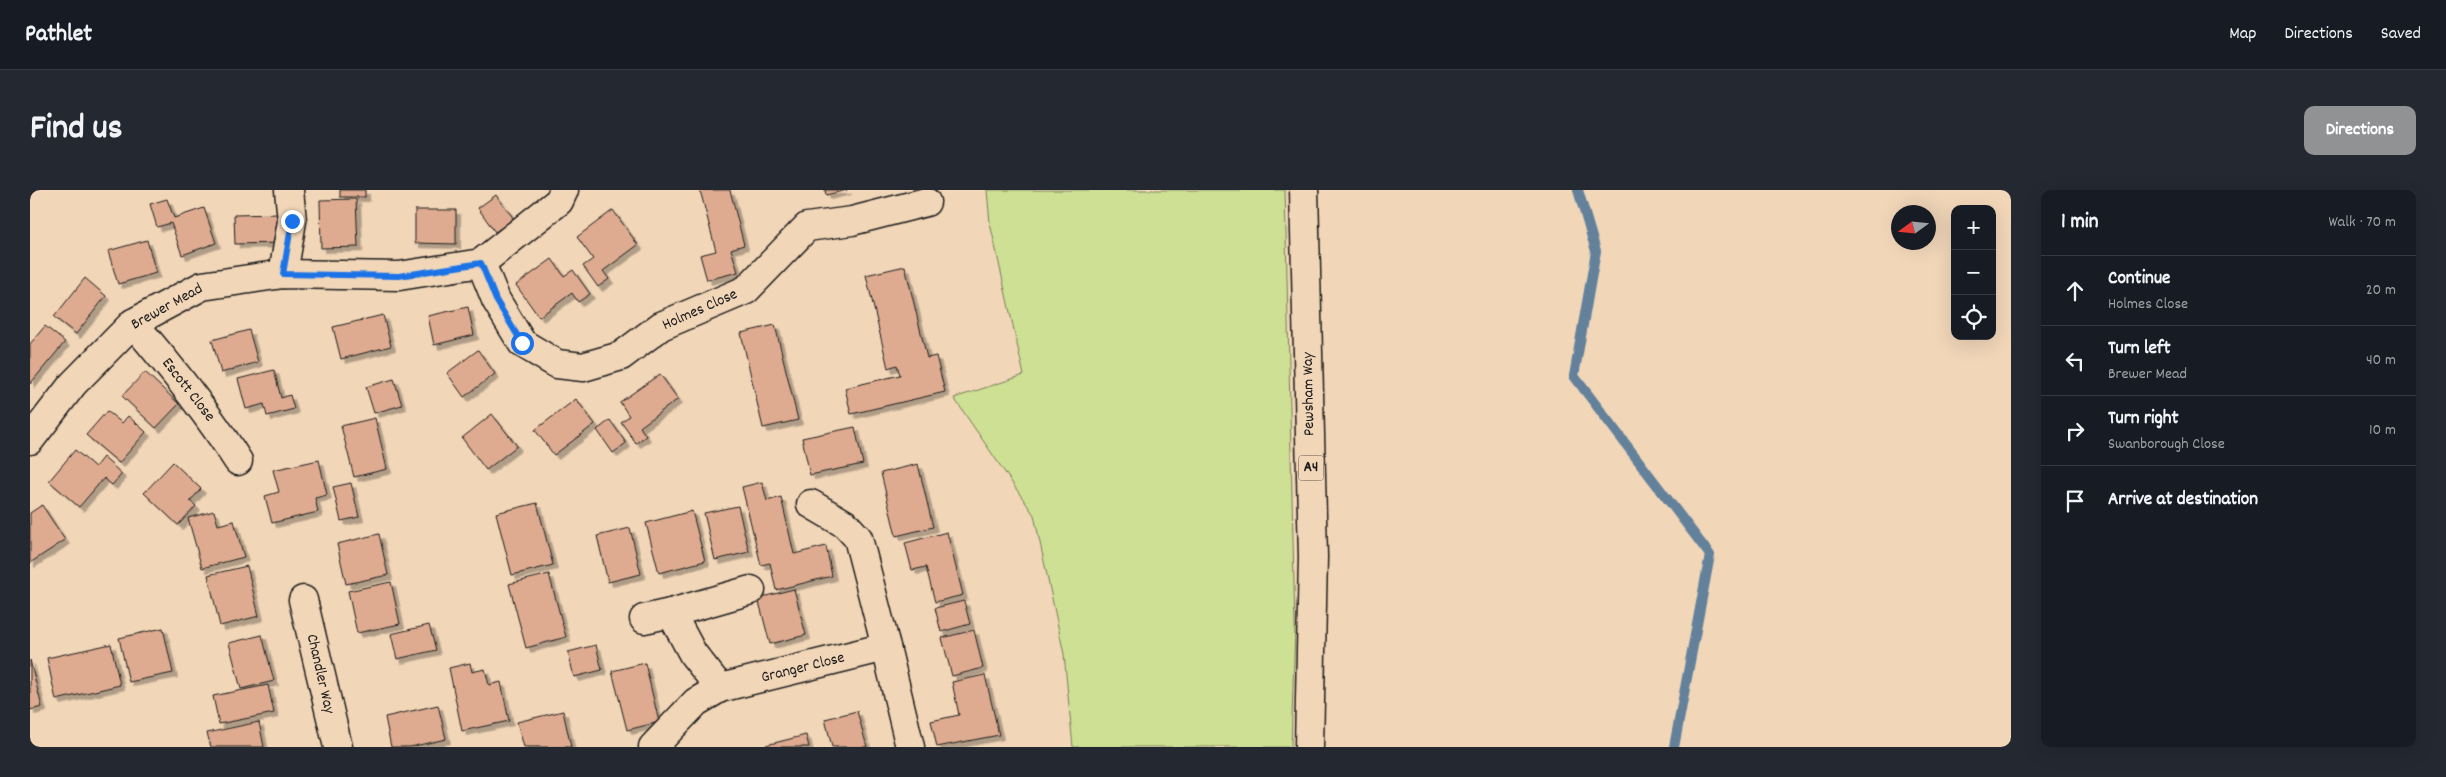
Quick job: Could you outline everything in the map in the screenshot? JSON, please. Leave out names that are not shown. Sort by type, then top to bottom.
[{"type":"street","points":[[283,274],[292,221],[289,190]]},
{"type":"street","name":"Brewer Mead","points":[[30,440],[73,384],[133,323],[202,286],[283,274],[399,276],[481,263],[559,202],[564,190]]},
{"type":"street","name":"Pewsham Way","points":[[1304,190],[1313,557],[1309,747]]},
{"type":"street","name":"Holmes Close","points":[[481,263],[496,300],[522,343],[557,364],[583,367],[620,356],[661,326],[746,290],[806,228],[852,221],[926,202]]},
{"type":"street","name":"Escott Close","points":[[133,323],[194,397],[238,461]]},
{"type":"street","points":[[811,504],[844,524],[858,538],[910,747]]},
{"type":"street","points":[[644,619],[708,604],[751,590]]},
{"type":"street","name":"Chandler Way","points":[[303,600],[338,747]]},
{"type":"street","points":[[670,613],[693,654],[720,688]]},
{"type":"street","name":"Granger Close","points":[[653,747],[696,702],[720,688],[886,647]]},
{"type":"green space","points":[[987,190],[1285,190],[1295,628],[1291,747],[1073,747],[1064,654],[1034,515],[954,398],[1024,375],[990,223]]},
{"type":"building","points":[[340,190],[365,190],[365,197],[340,197]]},
{"type":"building","points":[[700,190],[730,190],[744,245],[731,249],[738,272],[707,280],[700,255],[716,251]]},
{"type":"building","points":[[825,190],[847,190],[826,195]]},
{"type":"building","points":[[496,195],[514,219],[495,232],[478,208]]},
{"type":"building","points":[[167,199],[174,218],[204,208],[216,243],[182,255],[171,223],[157,227],[150,204]]},
{"type":"building","points":[[356,199],[358,247],[321,248],[320,200]]},
{"type":"building","points":[[415,210],[456,210],[456,244],[415,243]]},
{"type":"building","points":[[613,210],[638,245],[603,271],[609,279],[598,287],[583,266],[593,259],[577,237]]},
{"type":"building","points":[[279,214],[280,243],[235,244],[234,215]]},
{"type":"building","points":[[147,240],[156,273],[118,284],[108,251]]},
{"type":"building","points":[[552,259],[564,276],[573,270],[590,294],[578,302],[572,293],[539,317],[516,285]]},
{"type":"building","points":[[905,266],[927,358],[936,356],[945,392],[851,414],[845,388],[900,375],[897,365],[888,368],[866,275]]},
{"type":"building","points":[[85,278],[106,296],[76,334],[54,317]]},
{"type":"building","points":[[468,307],[474,335],[434,345],[428,316]]},
{"type":"building","points":[[383,315],[391,346],[341,359],[333,327]]},
{"type":"building","points":[[775,325],[798,420],[763,428],[741,333]]},
{"type":"building","points":[[45,326],[65,342],[30,384],[30,344]]},
{"type":"building","points":[[249,330],[258,362],[221,373],[212,340]]},
{"type":"building","points":[[478,350],[495,374],[464,397],[447,373]]},
{"type":"building","points":[[274,370],[281,398],[290,395],[294,409],[267,416],[264,404],[246,409],[238,379]]},
{"type":"building","points":[[145,372],[179,404],[156,428],[122,396]]},
{"type":"building","points":[[660,374],[678,399],[640,427],[646,436],[636,443],[621,422],[629,416],[620,402]]},
{"type":"building","points":[[394,379],[402,405],[374,413],[366,387]]},
{"type":"building","points":[[576,399],[595,424],[554,455],[535,430]]},
{"type":"building","points":[[107,411],[122,423],[128,416],[146,432],[119,463],[86,435]]},
{"type":"building","points":[[492,414],[517,446],[486,470],[462,438]]},
{"type":"building","points":[[375,418],[387,469],[354,477],[341,426]]},
{"type":"building","points":[[610,420],[626,443],[613,453],[597,430]]},
{"type":"building","points":[[855,427],[863,464],[810,475],[802,438]]},
{"type":"building","points":[[75,450],[95,467],[103,457],[122,474],[112,485],[104,478],[79,507],[49,481]]},
{"type":"building","points":[[319,460],[327,495],[315,498],[318,512],[272,523],[265,496],[279,492],[273,470]]},
{"type":"building","points":[[173,462],[201,489],[190,501],[196,506],[178,525],[144,493]]},
{"type":"building","points":[[918,464],[933,527],[896,536],[881,473]]},
{"type":"building","points":[[762,482],[767,501],[781,497],[794,554],[826,546],[832,576],[776,590],[770,563],[761,565],[742,487]]},
{"type":"building","points":[[351,483],[359,517],[341,521],[333,487]]},
{"type":"building","points":[[537,503],[553,565],[512,575],[496,513]]},
{"type":"building","points":[[42,505],[65,540],[30,563],[30,513]]},
{"type":"building","points":[[738,506],[749,552],[715,560],[704,513]]},
{"type":"building","points":[[214,511],[218,525],[234,521],[244,557],[202,568],[188,518]]},
{"type":"building","points":[[692,511],[705,561],[659,573],[646,523]]},
{"type":"building","points":[[630,528],[641,574],[608,582],[597,536]]},
{"type":"building","points":[[947,532],[963,595],[935,602],[926,567],[912,570],[905,543]]},
{"type":"building","points":[[379,534],[388,575],[346,584],[337,544]]},
{"type":"building","points":[[247,566],[259,616],[220,626],[208,575]]},
{"type":"building","points":[[549,574],[566,637],[526,648],[509,584]]},
{"type":"building","points":[[391,582],[400,624],[357,633],[348,591]]},
{"type":"building","points":[[794,589],[806,635],[770,644],[758,598]]},
{"type":"building","points":[[964,601],[970,624],[941,632],[935,608]]},
{"type":"building","points":[[429,625],[436,650],[397,659],[391,634]]},
{"type":"building","points":[[163,628],[173,673],[129,682],[119,638]]},
{"type":"building","points":[[974,630],[983,668],[952,676],[942,638]]},
{"type":"building","points":[[262,635],[274,681],[241,689],[229,643]]},
{"type":"building","points":[[111,644],[120,685],[56,700],[47,658]]},
{"type":"building","points":[[596,645],[602,670],[574,677],[568,652]]},
{"type":"building","points":[[30,660],[42,707],[30,710]]},
{"type":"building","points":[[470,663],[472,672],[485,669],[489,685],[501,682],[509,721],[462,731],[449,668]]},
{"type":"building","points":[[645,663],[659,722],[627,730],[612,671]]},
{"type":"building","points":[[985,675],[999,735],[937,747],[931,721],[959,715],[952,682]]},
{"type":"building","points":[[268,685],[274,713],[219,724],[213,696]]},
{"type":"building","points":[[438,705],[446,739],[410,747],[391,747],[385,717]]},
{"type":"building","points":[[563,711],[571,747],[524,747],[517,722]]},
{"type":"building","points":[[857,711],[867,747],[832,747],[825,719]]},
{"type":"building","points":[[259,722],[264,747],[211,747],[207,733]]},
{"type":"building","points":[[806,735],[809,747],[766,747],[766,745]]},
{"type":"waterway","points":[[1578,190],[1596,251],[1574,376],[1710,555],[1674,747]]},
{"type":"route","points":[[292,221],[283,274],[399,276],[481,263],[496,300],[522,343]]}]
